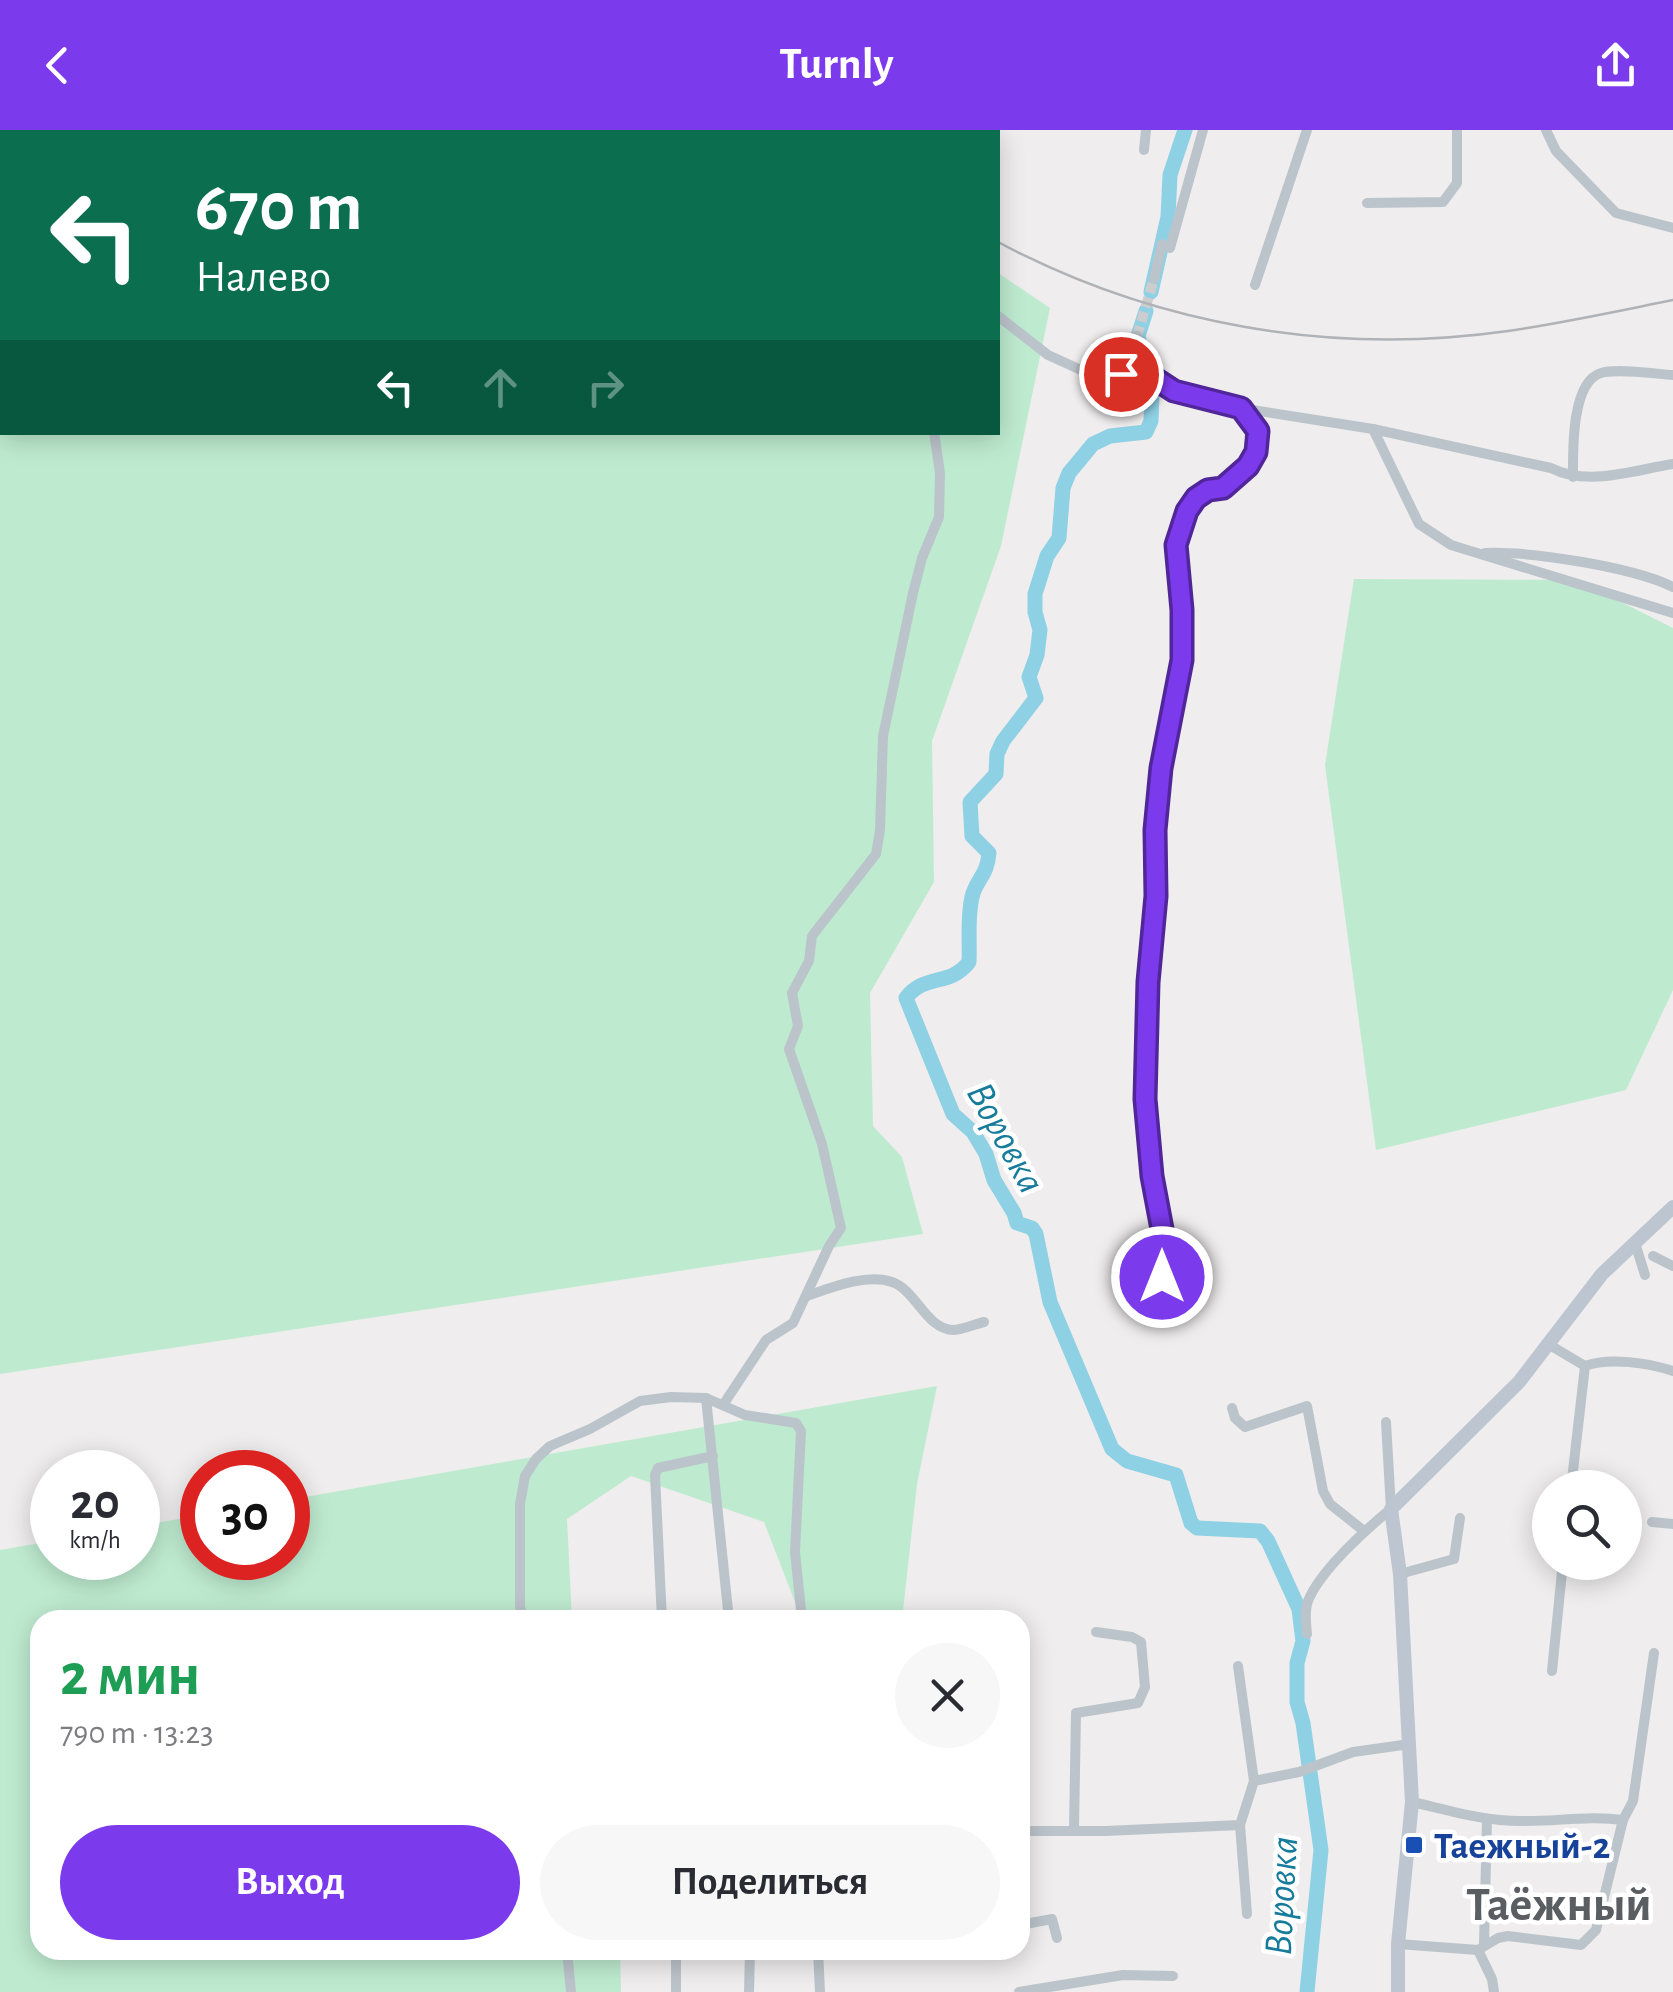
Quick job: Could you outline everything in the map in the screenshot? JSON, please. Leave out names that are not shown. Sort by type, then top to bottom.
[{"type":"street","points":[[1144,150],[1146,130]]},
{"type":"street","points":[[1154,278],[1203,130]]},
{"type":"street","points":[[1255,285],[1307,130]]},
{"type":"street","points":[[1368,203],[1443,202],[1457,183],[1458,130]]},
{"type":"street","points":[[1546,130],[1556,150],[1616,213],[1673,228]]},
{"type":"street","points":[[1000,317],[1066,365],[1099,374],[1154,378],[1174,391],[1241,408],[1373,429],[1551,468],[1573,477],[1598,477],[1673,464]]},
{"type":"street","points":[[1128,375],[1137,336]]},
{"type":"street","points":[[1573,477],[1584,386],[1601,372],[1673,375]]},
{"type":"street","points":[[1162,1277],[1165,1245],[1152,1176],[1145,1099],[1156,814],[1182,660],[1176,545],[1187,511],[1196,498],[1236,479],[1256,452],[1258,431],[1241,408]]},
{"type":"street","points":[[1373,429],[1420,524],[1451,544],[1673,613]]},
{"type":"street","points":[[723,1405],[766,1340],[794,1323],[841,1228],[822,1144],[789,1050],[798,1026],[792,993],[809,961],[812,936],[876,854],[883,736],[913,593],[939,517],[940,473],[934,435]]},
{"type":"street","points":[[1479,554],[1500,552],[1583,563],[1673,588]]},
{"type":"street","points":[[1307,1634],[1308,1600],[1333,1565],[1364,1530],[1391,1510],[1519,1382],[1602,1274],[1673,1207]]},
{"type":"street","points":[[1635,1243],[1645,1276]]},
{"type":"street","points":[[1654,1256],[1673,1266]]},
{"type":"street","points":[[807,1296],[865,1280],[892,1282],[918,1302],[935,1324],[952,1330],[984,1322]]},
{"type":"street","points":[[1548,1344],[1585,1366]]},
{"type":"street","points":[[1585,1366],[1642,1364],[1673,1372]]},
{"type":"street","points":[[1573,1470],[1585,1366]]},
{"type":"street","points":[[521,1610],[520,1504],[526,1476],[536,1459],[550,1446],[640,1401],[671,1397],[706,1398],[745,1415],[796,1423],[801,1431],[796,1552],[801,1610]]},
{"type":"street","points":[[706,1398],[727,1610]]},
{"type":"street","points":[[1232,1408],[1235,1418],[1245,1427],[1307,1406],[1324,1491],[1330,1504],[1364,1530]]},
{"type":"street","points":[[1386,1422],[1391,1510],[1400,1574],[1412,1802],[1398,1944],[1398,1992]]},
{"type":"street","points":[[662,1610],[655,1475],[658,1468],[672,1463],[712,1456]]},
{"type":"street","points":[[1400,1574],[1454,1559],[1460,1518]]},
{"type":"street","points":[[1652,1522],[1673,1524]]},
{"type":"street","points":[[1552,1671],[1560,1580]]},
{"type":"street","points":[[1074,1829],[1076,1713],[1138,1703],[1144,1687],[1141,1642],[1096,1632]]},
{"type":"street","points":[[1398,1944],[1481,1948],[1508,1936],[1581,1945],[1590,1939],[1596,1930],[1622,1820],[1633,1802],[1654,1653]]},
{"type":"street","points":[[1238,1666],[1254,1782],[1240,1825],[1247,1914]]},
{"type":"street","points":[[1254,1782],[1299,1772],[1352,1752],[1410,1744]]},
{"type":"street","points":[[1412,1802],[1487,1819],[1622,1820]]},
{"type":"street","points":[[1487,1819],[1481,1948],[1494,1992]]},
{"type":"street","points":[[1030,1831],[1106,1832],[1240,1825]]},
{"type":"street","points":[[1030,1922],[1052,1918],[1057,1938]]},
{"type":"street","points":[[568,1960],[571,1992]]},
{"type":"street","points":[[676,1960],[676,1992]]},
{"type":"street","points":[[749,1992],[750,1960]]},
{"type":"street","points":[[818,1960],[820,1992]]},
{"type":"street","points":[[1019,1992],[1122,1975],[1173,1976]]},
{"type":"green space","points":[[1000,274],[1050,308],[1001,546],[932,741],[934,882],[870,993],[873,1126],[902,1157],[923,1234],[0,1374],[0,435],[1000,435]]},
{"type":"green space","points":[[1354,579],[1577,580],[1673,628],[1673,990],[1626,1090],[1376,1150],[1325,765]]},
{"type":"green space","points":[[937,1386],[917,1484],[903,1610],[798,1610],[764,1522],[631,1476],[567,1519],[572,1610],[30,1610],[30,1960],[620,1960],[621,1992],[0,1992],[0,1550],[30,1545],[30,1580],[160,1580],[160,1522],[180,1519],[180,1580],[310,1580],[310,1496]]},
{"type":"waterway","name":"Воровка","points":[[1151,292],[1168,217],[1170,175],[1185,130]]},
{"type":"waterway","name":"Воровка","points":[[1146,311],[1138,336],[1152,395],[1151,421],[1146,432],[1110,436],[1093,444],[1069,473],[1063,488],[1059,538],[1047,556],[1035,594],[1040,630],[1029,677],[1036,698],[1003,741],[997,754],[996,774],[970,802],[972,836],[989,853],[970,905],[969,962],[954,975],[921,985],[906,998],[953,1114],[973,1132],[986,1154],[994,1180],[1017,1223],[1032,1228],[1036,1234],[1050,1302],[1112,1449],[1127,1461],[1176,1475],[1191,1523],[1197,1528],[1260,1531],[1299,1609],[1303,1641],[1297,1663],[1297,1702],[1321,1850],[1307,1992]]},
{"type":"tunnel","points":[[1137,336],[1154,279]]},
{"type":"railway","points":[[1000,243],[1057,271],[1182,313],[1310,336],[1442,338],[1529,328],[1673,300]]},
{"type":"place","name":"Таежный-2","points":[[1414,1845]]},
{"type":"district","name":"Таёжный","points":[[1559,1903]]},
{"type":"route","points":[[1121,374],[1154,378],[1174,391],[1241,408],[1258,431],[1259,442],[1248,466],[1236,479],[1196,498],[1187,511],[1176,545],[1182,660],[1161,768],[1155,830],[1156,896],[1148,982],[1145,1099],[1152,1176],[1165,1245],[1162,1277]]}]
